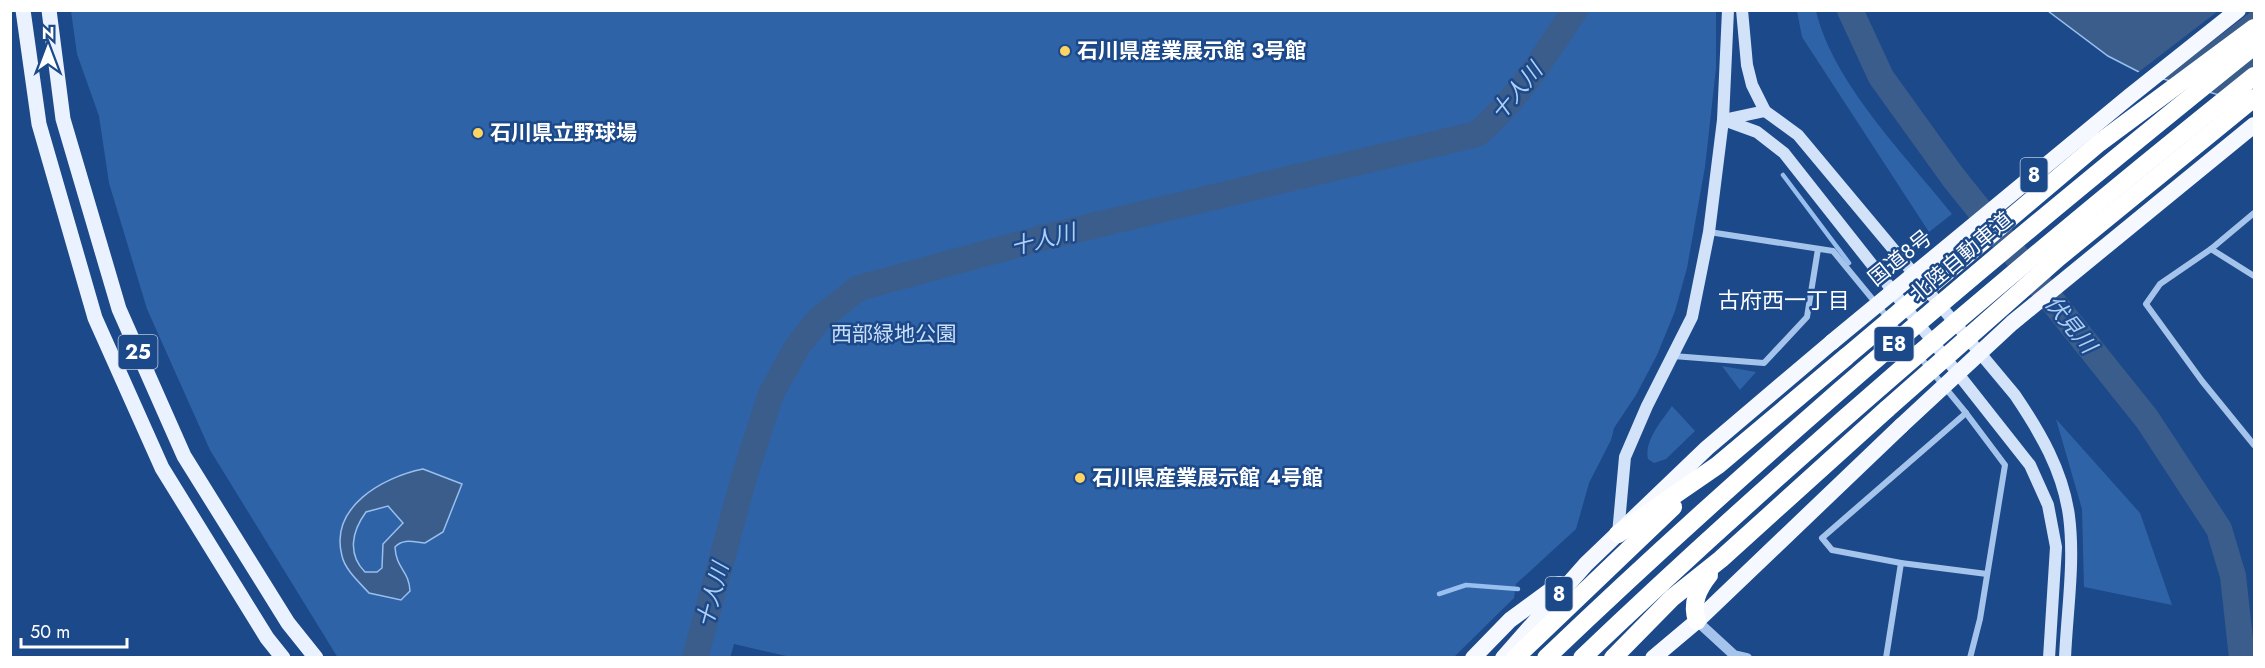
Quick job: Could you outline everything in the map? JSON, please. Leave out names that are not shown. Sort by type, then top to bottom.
[{"type":"highway","name":"国道8号","points":[[1503,657],[1586,564],[1707,448],[2130,96],[2238,10]]},
{"type":"highway","points":[[1515,657],[1718,465],[2099,143],[2254,28]]},
{"type":"highway","name":"北陸自動車道","points":[[1546,657],[1789,434],[1961,285],[2254,46]]},
{"type":"highway","name":"E8","points":[[1582,657],[1809,450],[1984,296],[2254,76]]},
{"type":"highway","points":[[1613,657],[1672,598],[1721,559],[2058,258],[2254,98]]},
{"type":"highway","points":[[1653,657],[1697,621],[2012,322],[2254,124]]},
{"type":"highway","points":[[1618,534],[1718,465]]},
{"type":"highway","points":[[1697,621],[1694,612],[1699,588],[1721,559]]},
{"type":"highway","points":[[1473,657],[1510,620],[1586,564]]},
{"type":"main road","name":"25","points":[[23,10],[39,124],[95,318],[162,468],[267,638],[283,657]]},
{"type":"main road","name":"25","points":[[49,10],[63,119],[118,309],[184,456],[288,623],[316,657]]},
{"type":"main road","points":[[1618,534],[1625,458],[1647,405],[1692,317],[1709,232],[1723,120],[1728,10]]},
{"type":"main road","points":[[1742,10],[1747,65],[1752,85],[1765,111],[1798,135],[2015,395],[2039,431],[2054,460],[2069,514],[2071,548],[2065,657]]},
{"type":"main road","points":[[1723,120],[1765,111]]},
{"type":"main road","points":[[1723,120],[1757,132],[1784,153],[2030,465],[2048,505],[2056,547],[2049,657]]},
{"type":"street","points":[[2254,213],[2211,249],[2160,285],[2146,304],[2202,381],[2254,445]]},
{"type":"street","points":[[1709,232],[1833,251],[1966,413],[2005,465],[1987,574],[1970,657]]},
{"type":"street","points":[[1673,356],[1764,363],[1807,317],[1818,249]]},
{"type":"street","points":[[2211,249],[2254,276]]},
{"type":"street","points":[[1966,413],[1822,538],[1832,550],[1901,563],[1987,574]]},
{"type":"street","points":[[1886,657],[1901,563]]},
{"type":"street","points":[[1697,621],[1734,655],[1747,657]]},
{"type":"green space","name":"西部緑地公園","points":[[1716,10],[1716,68],[1705,167],[1687,268],[1675,311],[1657,355],[1636,395],[1614,428],[1611,440],[1589,483],[1576,529],[1516,584],[1514,598],[1454,657],[795,658],[734,644],[730,658],[338,658],[210,450],[147,309],[109,183],[99,116],[77,54],[71,11]]},
{"type":"green space","points":[[1797,11],[1816,11],[1825,38],[1854,92],[1952,214],[1929,232],[1802,37]]},
{"type":"green space","points":[[1722,366],[1756,372],[1740,390]]},
{"type":"green space","points":[[1672,406],[1695,431],[1666,459],[1654,463],[1648,459],[1647,452],[1651,438]]},
{"type":"green space","points":[[2056,419],[2140,513],[2172,605],[2084,587],[2082,509]]},
{"type":"shaded area","points":[[2048,11],[2254,11],[2254,105],[2139,72],[2108,56]]},
{"type":"shaded area","points":[[423,469],[462,484],[443,532],[425,543],[405,542],[395,547],[410,591],[401,600],[369,593],[346,566],[340,539],[351,509],[363,497],[376,487]],"holes":[[[388,506],[403,523],[383,544],[382,568],[377,572],[365,572],[356,558],[354,542],[357,527],[366,512]]]},
{"type":"pier","points":[[2218,11],[2252,11],[2160,81],[2136,74]]},
{"type":"waterway","name":"十人川","points":[[695,658],[744,477],[771,394],[797,347],[819,319],[859,288],[1042,238],[1477,134],[1518,91],[1575,10]]},
{"type":"waterway","name":"伏見川","points":[[1850,10],[1881,77],[1953,177],[2147,419],[2219,529],[2233,576],[2242,658]]},
{"type":"waterway","points":[[1783,175],[1849,263]]},
{"type":"waterway","points":[[1439,594],[1466,585],[1518,589]]},
{"type":"place","name":"石川県産業展示館 3号館","points":[[1065,51]]},
{"type":"place","name":"石川県立野球場","points":[[478,133]]},
{"type":"place","name":"石川県産業展示館 4号館","points":[[1080,478]]},
{"type":"district","name":"古府西一丁目","points":[[1784,300]]}]
